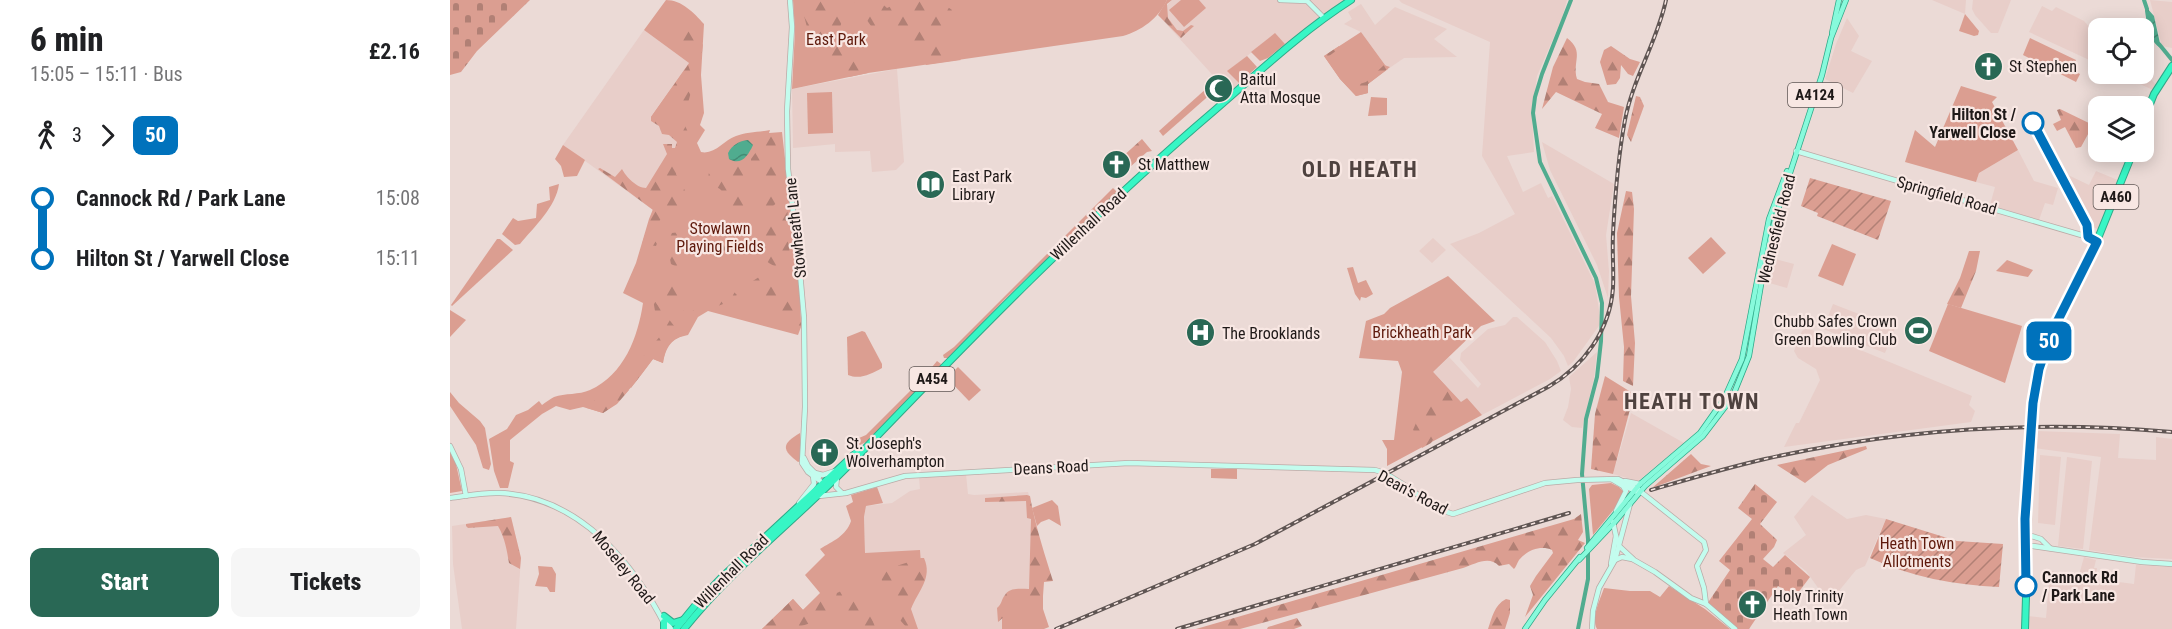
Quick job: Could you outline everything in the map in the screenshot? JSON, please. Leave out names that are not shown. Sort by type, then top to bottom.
[{"type":"highway","name":"Willenhall Road","points":[[685,629],[700,609],[742,566],[815,499],[836,473],[869,443],[1036,272],[1124,190],[1280,53],[1351,0]]},
{"type":"highway","points":[[2154,98],[2172,66]]},
{"type":"highway","name":"A460","points":[[2025,629],[2025,534],[2033,403],[2039,369],[2051,334],[2097,242],[2129,162]]},
{"type":"highway","name":"Willenhall Road","points":[[676,629],[721,578],[794,510],[825,485]]},
{"type":"highway","points":[[665,623],[673,624],[684,620]]},
{"type":"main road","name":"Wednesfield Road","points":[[1831,38],[1832,23],[1839,0]]},
{"type":"main road","name":"Wednesfield Road","points":[[1751,304],[1772,219],[1822,75],[1831,38],[1846,0]]},
{"type":"main road","name":"Wednesfield Road","points":[[1757,307],[1772,219]]},
{"type":"main road","points":[[1751,304],[1757,307]]},
{"type":"main road","name":"A4124","points":[[1601,533],[1614,523],[1631,502],[1640,484],[1701,434],[1724,399],[1745,348],[1751,304]]},
{"type":"main road","name":"A4124","points":[[1526,629],[1545,600],[1615,513],[1636,490],[1701,434],[1725,409],[1740,381],[1749,356],[1757,307]]},
{"type":"street","name":"Stowheath Lane","points":[[790,0],[792,27],[787,111],[788,169],[800,261],[804,318],[803,455],[804,467],[825,485]]},
{"type":"street","points":[[1280,0],[1307,1],[1324,18]]},
{"type":"street","name":"Springfield Road","points":[[1796,151],[2088,237],[2097,242]]},
{"type":"street","points":[[450,446],[461,469],[466,496]]},
{"type":"street","name":"Deans Road","points":[[815,499],[821,495],[846,494],[905,476],[967,471],[1129,462],[1279,467]]},
{"type":"street","name":"Dean's Road","points":[[1279,467],[1382,472],[1409,488],[1435,508],[1453,514],[1545,483],[1611,479]]},
{"type":"street","points":[[794,510],[814,484],[814,475],[836,473],[836,487],[842,493]]},
{"type":"street","points":[[1611,479],[1640,484]]},
{"type":"street","points":[[1611,479],[1636,490]]},
{"type":"street","points":[[1623,480],[1704,542],[1706,550],[1697,566],[1706,604]]},
{"type":"street","points":[[1592,629],[1596,599],[1615,560],[1617,541],[1615,513],[1626,491],[1616,482]]},
{"type":"street","points":[[825,485],[842,493]]},
{"type":"street","name":"Moseley Road","points":[[450,498],[490,493],[512,494],[530,498],[573,514],[608,542],[665,623]]},
{"type":"street","points":[[1609,570],[1617,541],[1628,518],[1631,502]]},
{"type":"street","points":[[1623,512],[1628,518]]},
{"type":"street","points":[[2025,534],[2041,539],[2050,548]]},
{"type":"street","points":[[1617,541],[1634,560]]},
{"type":"street","points":[[2026,545],[2142,562],[2172,564]]},
{"type":"street","points":[[1615,560],[1626,557],[1655,572],[1691,598],[1706,604],[1735,629]]},
{"type":"street","points":[[1691,598],[1702,595],[1704,588]]},
{"type":"shaded area","points":[[1172,0],[1346,0],[1285,44],[1275,34],[1228,71],[1239,83],[1229,93],[1158,15]]},
{"type":"shaded area","points":[[1399,0],[1567,0],[1562,18],[1537,76],[1532,116],[1534,152],[1507,156],[1523,192],[1541,183],[1548,198],[1552,196],[1595,284],[1601,323],[1568,366],[1551,338],[1450,244],[1479,233],[1515,214],[1482,156],[1490,42]]},
{"type":"shaded area","points":[[1932,0],[1966,0],[1965,14]]},
{"type":"shaded area","points":[[1973,0],[2011,0],[1998,33],[1991,33],[1975,15],[1972,9]]},
{"type":"shaded area","points":[[2150,0],[2172,2],[2172,48],[2162,46]]},
{"type":"shaded area","points":[[1361,4],[1375,25],[1395,7],[1447,29],[1434,39],[1457,57],[1404,58],[1388,69],[1361,32],[1344,24],[1352,19],[1348,12]]},
{"type":"shaded area","points":[[2042,6],[2052,11],[2056,7],[2084,21],[2088,26],[2088,59],[2029,32]]},
{"type":"shaded area","points":[[1847,18],[1859,36],[1851,51],[1872,61],[1853,93],[1825,79]]},
{"type":"shaded area","points":[[644,30],[689,63],[652,117],[682,138],[653,210],[563,145]]},
{"type":"shaded area","points":[[897,69],[904,162],[896,170],[872,172],[870,151],[835,152],[835,144],[793,148],[792,89]]},
{"type":"shaded area","points":[[2154,83],[2156,85],[2153,90],[2140,84]]},
{"type":"shaded area","points":[[1542,142],[1614,184],[1606,235],[1609,271],[1608,298],[1597,265],[1550,170]]},
{"type":"shaded area","points":[[2018,150],[2034,181],[2058,188],[2053,205],[2045,203],[2039,220],[1990,205],[1995,187],[1976,182],[1979,173]]},
{"type":"shaded area","points":[[2096,171],[2120,181],[2098,229],[2092,227],[2064,177],[2068,175],[2089,185]]},
{"type":"shaded area","points":[[1433,238],[1446,250],[1432,263],[1419,251]]},
{"type":"shaded area","points":[[1772,258],[1794,264],[1787,288],[1766,282]]},
{"type":"shaded area","points":[[1833,304],[1895,328],[1885,353],[1823,329]]},
{"type":"shaded area","points":[[1513,317],[1517,317],[1545,342],[1561,371],[1482,415],[1467,398],[1461,403],[1433,372],[1449,357],[1478,388],[1481,384],[1460,360],[1461,353],[1488,329],[1505,325]]},
{"type":"shaded area","points":[[1807,328],[1972,396],[1969,405],[1975,411],[1971,422],[1784,447],[1796,423],[1799,423],[1820,380],[1816,369],[1798,358],[1794,351],[1802,331]]},
{"type":"shaded area","points":[[1597,352],[1594,378],[1582,428],[1572,427],[1563,420],[1571,389],[1569,377]]},
{"type":"shaded area","points":[[1631,413],[1684,443],[1638,481],[1613,474]]},
{"type":"shaded area","points":[[2036,431],[2120,434],[2118,458],[2156,460],[2156,437],[2172,439],[2172,559],[2134,557],[2089,550],[2101,457],[2034,448]]},
{"type":"shaded area","points":[[2040,455],[2061,457],[2055,525],[2038,523]]},
{"type":"shaded area","points":[[2067,457],[2092,461],[2083,549],[2058,546]]},
{"type":"shaded area","points":[[966,474],[968,494],[1028,492],[1037,526],[1040,592],[1002,604],[1002,629],[909,629],[865,553],[866,506],[892,503],[910,491],[920,489],[919,477]]},
{"type":"shaded area","points":[[1812,495],[1847,519],[1866,515],[1886,519],[1865,566],[1856,570],[1829,603],[1806,571],[1783,553],[1806,535],[1794,517]]},
{"type":"shaded area","points":[[511,517],[521,558],[516,629],[462,629],[453,564],[452,526]]},
{"type":"shaded area","points":[[2084,557],[2096,560],[2094,568],[2097,568],[2096,579],[2134,584],[2136,565],[2172,567],[2172,629],[2027,629],[2028,616],[2046,618],[2050,571],[2079,575]]},
{"type":"green space","points":[[450,0],[530,0],[477,51],[461,72],[450,75]]},
{"type":"green space","name":"Stowlawn Playing Fields","points":[[666,0],[682,5],[704,24],[701,75],[704,113],[700,125],[705,130],[697,143],[701,152],[711,151],[732,138],[744,134],[770,130],[769,133],[782,132],[799,283],[801,327],[798,335],[708,311],[698,317],[688,335],[677,338],[670,344],[663,363],[653,359],[624,395],[603,413],[583,407],[570,410],[556,406],[542,414],[510,440],[510,461],[514,463],[508,488],[500,488],[494,471],[489,439],[507,429],[516,415],[528,410],[539,401],[542,405],[554,397],[586,392],[602,383],[620,365],[633,342],[643,303],[623,293],[636,263],[649,219],[682,138],[651,117],[689,63],[644,30]]},
{"type":"green space","name":"East Park","points":[[793,0],[1167,0],[1164,7],[1149,23],[1123,36],[868,73],[792,89],[795,31]]},
{"type":"green space","points":[[800,0],[845,0],[847,3],[838,35],[829,33],[834,41],[857,55],[855,59],[868,73],[849,77],[809,35]]},
{"type":"green space","points":[[853,0],[878,0],[887,8],[905,0],[950,0],[945,5],[952,10],[943,30],[949,46],[961,60],[926,65],[904,37],[871,26]]},
{"type":"green space","points":[[1167,0],[1172,0],[1167,4],[1168,18],[1177,30],[1183,31],[1191,25],[1194,26],[1181,38],[1158,15]]},
{"type":"green space","points":[[1181,0],[1199,0],[1206,8],[1184,27],[1169,10]]},
{"type":"green space","points":[[1965,14],[1979,31],[1978,35],[1974,36],[1959,31]]},
{"type":"green space","points":[[682,27],[692,30],[695,42],[699,46],[703,44],[702,52],[697,56],[690,56],[686,50],[677,32]]},
{"type":"green space","points":[[1361,32],[1388,69],[1368,84],[1368,93],[1356,96],[1340,79],[1324,56]]},
{"type":"green space","points":[[1275,33],[1285,44],[1268,58],[1260,61],[1251,52]]},
{"type":"green space","points":[[1567,38],[1577,52],[1577,79],[1599,84],[1608,102],[1624,107],[1619,138],[1595,128],[1602,114],[1556,92],[1542,109],[1553,67]]},
{"type":"green space","points":[[2030,38],[2076,60],[2071,70],[2080,74],[2076,82],[2023,55]]},
{"type":"green space","points":[[1339,46],[1340,48],[1329,56],[1340,73],[1353,86],[1366,82],[1384,65],[1390,67],[1368,84],[1368,93],[1356,96],[1340,79],[1324,56]]},
{"type":"green space","points":[[1611,46],[1630,59],[1640,62],[1633,76],[1628,74],[1621,65],[1620,78],[1616,84],[1607,85],[1600,62],[1604,50]]},
{"type":"green space","points":[[1247,56],[1257,67],[1239,83],[1227,71]]},
{"type":"green space","points":[[688,65],[694,81],[688,103],[672,102],[661,113],[681,121],[690,137],[676,174],[689,198],[687,204],[661,219],[652,231],[661,233],[656,246],[642,244],[653,210],[598,169],[615,177],[622,169],[632,182],[646,188],[667,154],[663,144],[672,144],[672,148],[675,148],[677,142],[669,135],[662,134],[659,126],[651,121],[651,117]]},
{"type":"green space","points":[[1961,86],[1997,97],[1992,102],[2018,150],[1979,173],[1976,182],[1905,162],[1915,130],[1935,147]]},
{"type":"green space","points":[[1208,87],[1213,92],[1163,136],[1159,131]]},
{"type":"green space","points":[[832,92],[833,133],[808,134],[807,93]]},
{"type":"green space","points":[[1636,96],[1640,97],[1644,106],[1631,142],[1627,135]]},
{"type":"green space","points":[[1371,97],[1387,98],[1387,115],[1368,116]]},
{"type":"green space","points":[[2060,109],[2088,123],[2088,134],[2081,147],[2076,148],[2065,127],[2057,131],[2053,124],[2061,120],[2057,110]]},
{"type":"green space","points":[[769,133],[774,133],[783,197],[772,207],[766,209],[761,205],[768,189],[760,173],[751,164],[751,159],[759,148],[758,140]]},
{"type":"green space","points":[[1142,139],[1152,151],[1147,152],[1130,167],[1121,158]]},
{"type":"green space","points":[[563,145],[585,160],[577,176],[564,177],[561,166],[555,159]]},
{"type":"green space","points":[[727,161],[733,163],[745,161],[749,164],[739,187],[746,212],[731,213],[724,204],[724,194],[707,182],[710,168]]},
{"type":"green space","points":[[1810,178],[1891,201],[1878,240],[1817,216],[1818,213],[1801,206]]},
{"type":"green space","points":[[559,184],[549,209],[520,244],[515,245],[502,234],[513,218],[518,221],[536,218],[537,204],[550,200],[549,187]]},
{"type":"green space","points":[[1113,188],[1117,192],[1004,300],[949,358],[944,358],[943,355],[954,347]]},
{"type":"green space","points":[[1626,191],[1632,192],[1634,209],[1631,296],[1635,343],[1633,386],[1623,381],[1624,347],[1619,297],[1617,233]]},
{"type":"green space","points":[[788,201],[787,232],[792,270],[789,271],[764,259],[756,243]]},
{"type":"green space","points":[[708,225],[725,229],[739,241],[728,252],[699,248],[691,238],[695,227]]},
{"type":"green space","points":[[680,232],[685,239],[679,242],[681,248],[675,251],[679,254],[687,253],[692,249],[696,254],[686,266],[677,267],[671,264],[667,244],[672,233]]},
{"type":"green space","points":[[1711,237],[1726,253],[1703,274],[1688,258]]},
{"type":"green space","points":[[497,239],[513,250],[452,306],[451,305]]},
{"type":"green space","points":[[1832,244],[1856,254],[1843,286],[1818,276]]},
{"type":"green space","points":[[1969,251],[1980,251],[1976,271],[1961,308],[1947,304],[1960,278]]},
{"type":"green space","points":[[2007,260],[2033,270],[2028,277],[1996,271]]},
{"type":"green space","points":[[1353,267],[1358,283],[1366,280],[1373,294],[1366,298],[1361,297],[1360,301],[1355,294],[1347,268]]},
{"type":"green space","points":[[674,273],[682,281],[681,295],[678,300],[685,314],[681,319],[658,294],[657,287],[668,275]]},
{"type":"green space","name":"Brickheath Park","points":[[1448,276],[1495,321],[1481,326],[1433,372],[1461,402],[1467,398],[1482,415],[1387,466],[1387,449],[1382,440],[1394,440],[1402,372],[1398,361],[1359,358],[1366,321],[1384,314],[1390,308]]},
{"type":"green space","points":[[759,277],[773,288],[799,283],[801,327],[767,312],[755,301],[748,284]]},
{"type":"green space","points":[[731,289],[737,295],[730,301],[700,313],[690,328],[684,325],[689,313]]},
{"type":"green space","points":[[653,299],[682,336],[673,340],[668,346],[663,363],[653,359],[631,388],[629,381],[637,364],[666,329],[655,311]]},
{"type":"green space","points":[[1948,304],[2022,326],[2005,383],[1929,351]]},
{"type":"green space","points":[[450,310],[466,320],[450,337]]},
{"type":"green space","name":"Chubb Safes Crown Green Bowling Club","points":[[1913,317],[1931,328],[1923,342],[1905,332]]},
{"type":"green space","points":[[865,332],[882,368],[857,377],[848,375],[847,337]]},
{"type":"green space","points":[[937,361],[941,364],[940,367],[866,442],[850,450],[859,438],[866,435]]},
{"type":"green space","points":[[958,367],[981,390],[969,401],[947,378]]},
{"type":"green space","points":[[1433,372],[1461,403],[1441,426],[1431,443],[1422,448],[1413,430],[1416,423],[1414,420],[1415,414],[1432,390],[1441,389]]},
{"type":"green space","points":[[1605,376],[1634,394],[1613,474],[1591,469],[1595,414]]},
{"type":"green space","points":[[622,388],[629,390],[617,404],[603,413],[587,408],[594,401]]},
{"type":"green space","points":[[450,392],[485,428],[491,464],[489,470],[483,468],[476,445],[450,406]]},
{"type":"green space","points":[[800,433],[801,461],[798,462],[789,454],[786,447],[789,440]]},
{"type":"green space","points":[[1866,446],[1867,449],[1828,465],[1805,483],[1777,465]]},
{"type":"green space","points":[[450,452],[456,464],[462,491],[450,493]]},
{"type":"green space","points":[[1691,454],[1701,464],[1711,466],[1652,488]]},
{"type":"green space","points":[[1211,469],[1237,469],[1237,479],[1211,478]]},
{"type":"green space","points":[[1611,483],[1624,492],[1619,503],[1593,535],[1589,489],[1592,485]]},
{"type":"green space","points":[[1755,484],[1777,502],[1760,524],[1777,540],[1763,559],[1773,567],[1785,555],[1810,577],[1795,597],[1778,586],[1749,629],[1738,629],[1707,604],[1730,570],[1719,561],[1752,519],[1738,508]]},
{"type":"green space","points":[[877,487],[883,503],[866,506],[865,553],[920,550],[922,578],[906,590],[909,629],[762,629],[793,599],[803,610],[820,593],[805,575],[825,555],[820,549],[838,538],[849,526],[851,521],[846,506],[853,502],[851,495]]},
{"type":"green space","points":[[1030,496],[1053,581],[1044,582],[1043,596],[1013,597],[1008,603],[1006,615],[998,622],[997,608],[1007,592],[1029,589],[1031,519],[1027,518],[1026,501],[985,502],[985,498]]},
{"type":"green space","points":[[1052,500],[1058,506],[1061,526],[1049,519],[1037,526],[1032,508]]},
{"type":"green space","points":[[1581,514],[1583,532],[1578,540],[1585,543],[1525,617],[1533,595],[1530,586],[1553,553],[1552,550],[1539,548],[1530,551],[1522,556],[1514,569],[1509,564],[1499,566],[1491,561],[1482,561],[1240,629],[1196,629],[1574,519]]},
{"type":"green space","points":[[511,517],[521,558],[520,569],[509,563],[498,526],[468,528],[466,526],[466,524]]},
{"type":"green space","name":"Heath Town Allotments","points":[[1886,519],[1957,541],[2003,544],[1999,587],[1933,579],[1870,558]]},
{"type":"green space","points":[[924,558],[926,565],[926,578],[911,609],[918,629],[908,629],[899,619],[878,572]]},
{"type":"green space","points":[[538,566],[552,567],[556,574],[555,592],[550,592],[547,587],[535,586],[539,574]]},
{"type":"green space","points":[[859,582],[875,627],[858,629],[835,599],[837,593]]},
{"type":"green space","points":[[1669,586],[1705,609],[1730,629],[1597,629],[1595,619],[1604,588],[1650,591],[1660,597]]},
{"type":"green space","points":[[1043,591],[1043,609],[1049,627],[1002,629],[1002,604],[1012,593]]},
{"type":"green space","points":[[821,593],[832,603],[820,618],[792,628],[762,629],[793,599],[803,610]]},
{"type":"green space","points":[[1506,599],[1510,600],[1510,613],[1505,629],[1488,629],[1496,608]]},
{"type":"green space","points":[[1297,618],[1302,626],[1294,629],[1267,629],[1268,627]]},
{"type":"water","points":[[2146,7],[2154,16],[2161,48],[2154,42],[2154,18],[2146,18]]},
{"type":"water","points":[[748,140],[753,145],[741,161],[729,159],[728,153],[732,148],[739,142]]},
{"type":"waterway","points":[[1571,0],[1542,74],[1533,113],[1540,162],[1596,278],[1602,303],[1597,377],[1586,419],[1582,474],[1588,539],[1588,579],[1578,629]]},
{"type":"waterway","points":[[2144,0],[2147,9]]},
{"type":"waterway","points":[[2159,44],[2172,60]]},
{"type":"railway","points":[[1056,629],[1255,544],[1548,387],[1584,358],[1601,332],[1611,303],[1616,191],[1625,120],[1666,0]]},
{"type":"railway","points":[[1651,490],[1765,459],[1866,440],[1916,434],[2019,427],[2121,428],[2172,432]]},
{"type":"railway","points":[[1177,629],[1569,513]]},
{"type":"bus line","name":"50","points":[[2026,586],[2025,519],[2033,403],[2039,369],[2051,334],[2097,242],[2088,237],[2087,225],[2033,123]]},
{"type":"place","name":"St Stephen","points":[[1988,66]]},
{"type":"place","name":"Baitul Atta Mosque","points":[[1219,88]]},
{"type":"place","name":"Hilton St / Yarwell Close","points":[[2033,123]]},
{"type":"place","name":"St Matthew","points":[[1117,164]]},
{"type":"place","name":"East Park Library","points":[[931,185]]},
{"type":"place","name":"Chubb Safes Crown Green Bowling Club","points":[[1918,330]]},
{"type":"place","name":"The Brooklands","points":[[1201,333]]},
{"type":"place","name":"St. Joseph's Wolverhampton","points":[[825,452]]},
{"type":"place","name":"Cannock Rd / Park Lane","points":[[2026,586]]},
{"type":"place","name":"Holy Trinity Heath Town","points":[[1752,605]]},
{"type":"district","name":"OLD HEATH","points":[[1360,169]]},
{"type":"district","name":"HEATH TOWN","points":[[1692,401]]}]
